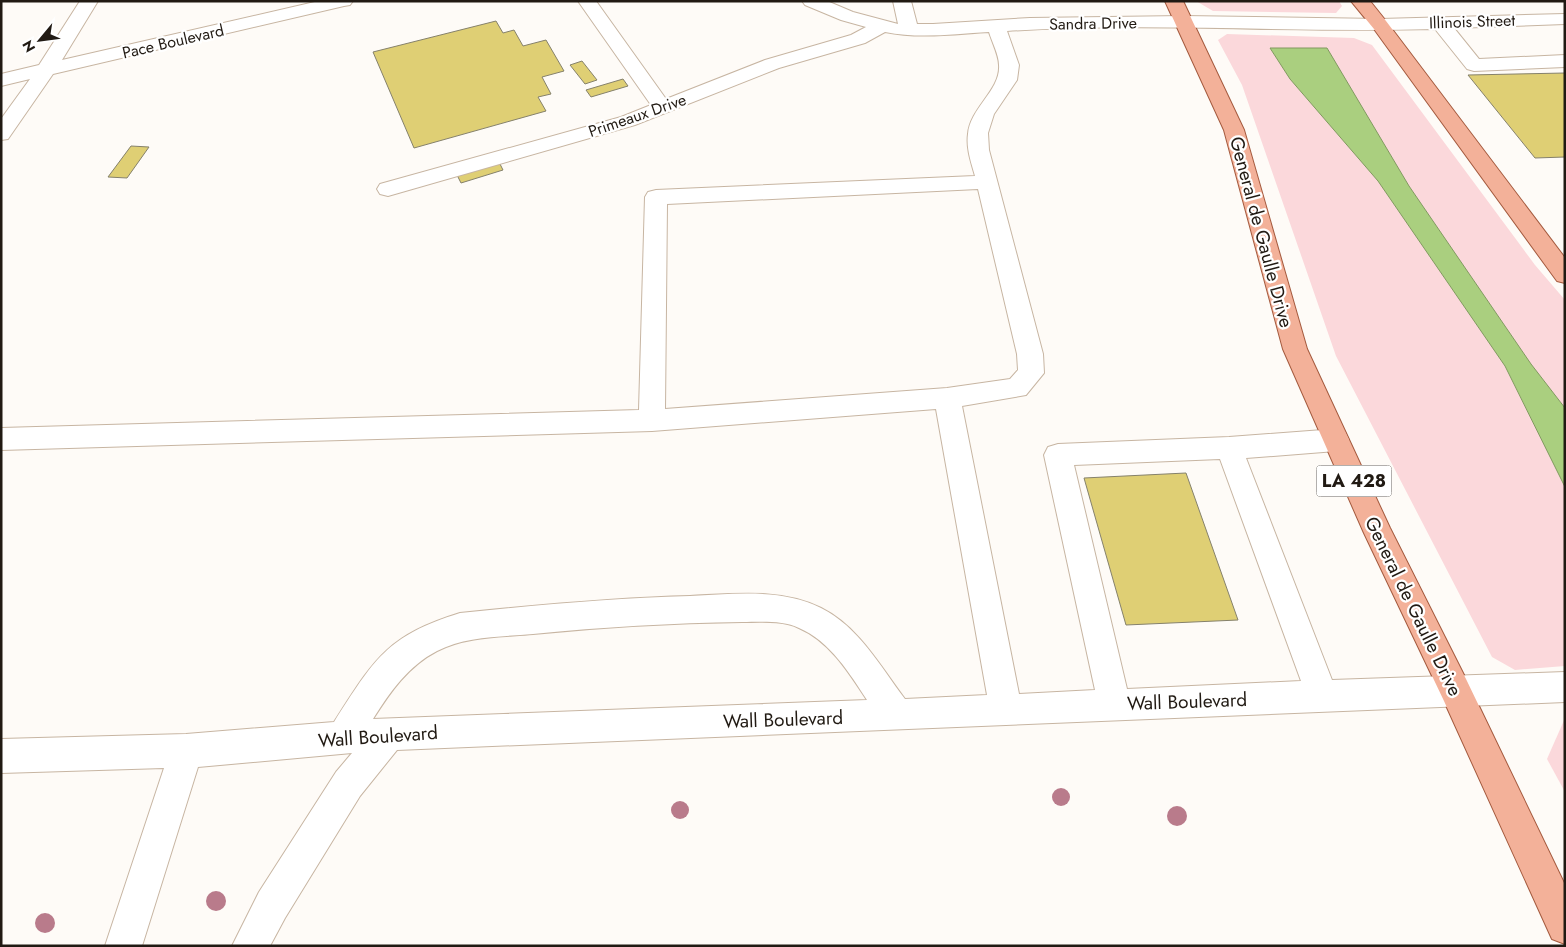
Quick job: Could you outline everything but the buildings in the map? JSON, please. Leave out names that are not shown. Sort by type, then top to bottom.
[{"type":"main road","points":[[1360,1],[1380,25],[1565,275]]},
{"type":"main road","name":"General de Gaulle Drive","points":[[1179,11],[1234,130],[1294,349],[1378,533],[1455,690],[1565,926]]},
{"type":"street","points":[[1,134],[46,70],[89,1]]},
{"type":"street","name":"Pace Boulevard","points":[[1,80],[344,1]]},
{"type":"street","points":[[587,1],[663,108]]},
{"type":"street","name":"Sandra Drive","points":[[811,1],[847,16],[882,26],[908,29],[933,30],[996,26],[1179,11],[1380,25]]},
{"type":"street","points":[[902,1],[908,29]]},
{"type":"street","name":"Illinois Street","points":[[1380,25],[1565,19]]},
{"type":"street","points":[[1439,22],[1474,65],[1565,60]]},
{"type":"street","name":"Primeaux Drive","points":[[388,189],[628,122],[772,64],[858,39],[882,26]]},
{"type":"street","points":[[1,439],[652,420],[947,398],[1017,388],[1031,374],[1030,354],[979,150],[978,133],[984,114],[1006,80],[1009,65],[996,26]]},
{"type":"street","points":[[652,420],[656,196],[987,182]]},
{"type":"street","points":[[947,398],[1006,710]]},
{"type":"street","points":[[1114,704],[1058,455],[1229,448],[1336,440]]},
{"type":"street","points":[[1229,448],[1322,696]]},
{"type":"street","points":[[343,738],[386,671],[413,647],[434,636],[460,627],[626,611],[739,608],[780,611],[807,616],[824,626],[841,640],[897,715]]},
{"type":"street","name":"Wall Boulevard","points":[[1,756],[186,751],[389,734],[1565,687]]},
{"type":"street","points":[[250,946],[272,905],[348,784],[389,734]]},
{"type":"street","points":[[123,946],[186,751]]},
{"type":"shaded area","points":[[1196,1],[1339,1],[1342,6],[1336,13],[1213,11]]},
{"type":"shaded area","points":[[1227,34],[1354,38],[1372,45],[1535,265],[1565,300],[1565,408],[1531,364],[1409,186],[1327,48],[1270,48],[1290,79],[1378,181],[1505,366],[1565,487],[1565,666],[1515,670],[1492,657],[1336,356],[1242,85],[1218,40]]},
{"type":"shaded area","points":[[1270,48],[1327,48],[1409,186],[1531,364],[1565,408],[1565,487],[1505,366],[1378,181],[1290,79]]},
{"type":"shaded area","points":[[1565,718],[1565,792],[1547,759]]}]
